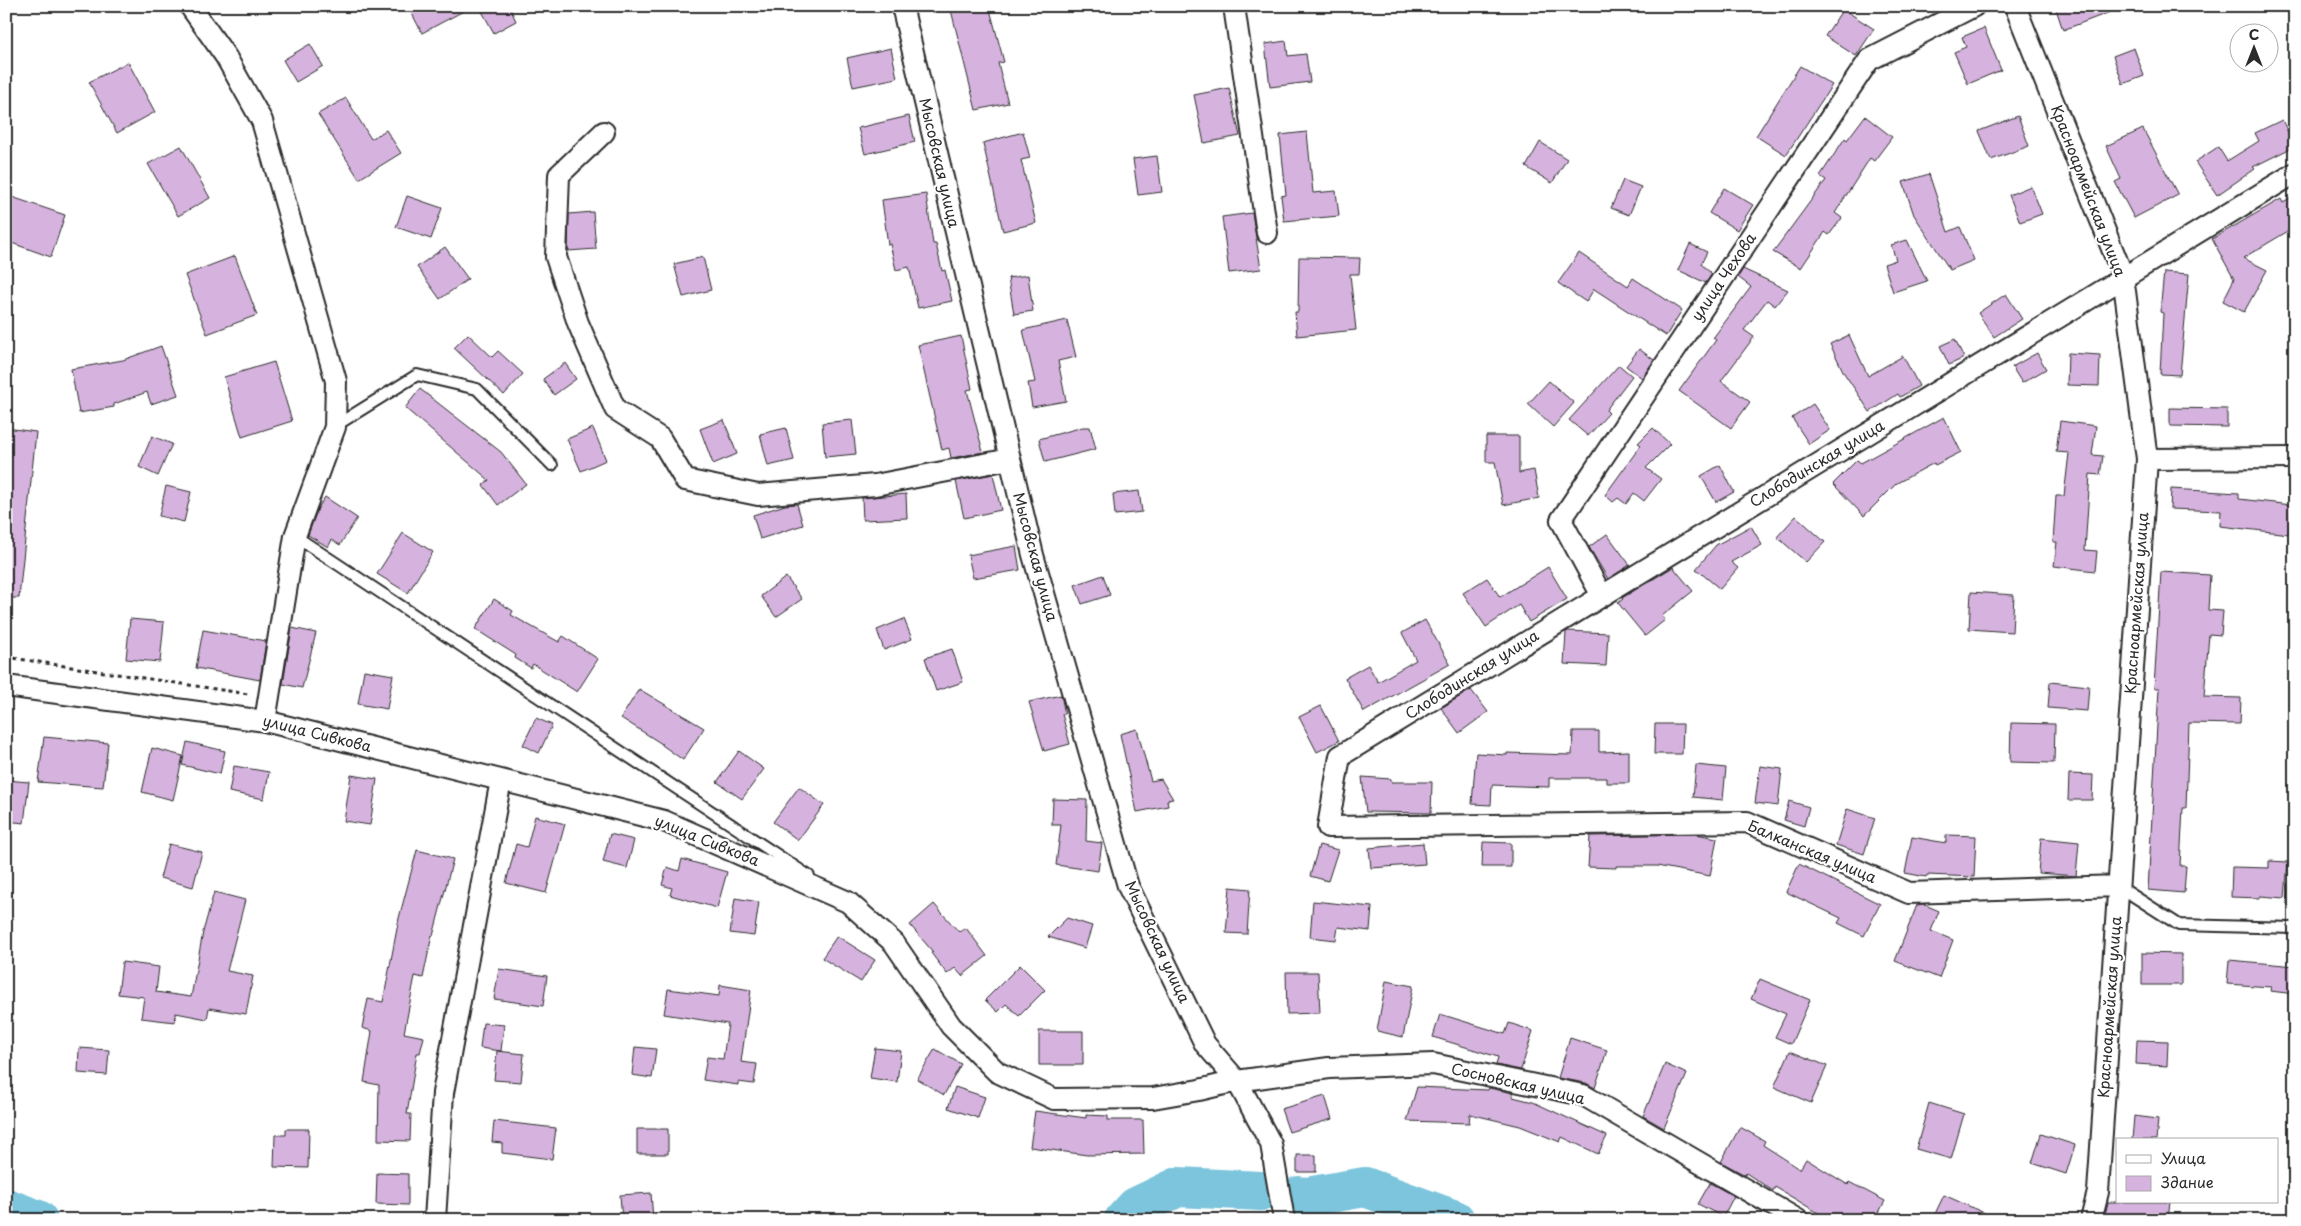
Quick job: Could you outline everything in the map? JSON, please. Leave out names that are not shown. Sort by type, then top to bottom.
[{"type":"street","points":[[190,6],[226,57],[262,122],[336,381],[334,427],[295,536],[265,721]]},
{"type":"street","name":"Мысовская улица","points":[[902,6],[1033,555],[1128,886],[1206,1044],[1237,1081],[1271,1144],[1284,1220]]},
{"type":"street","points":[[1234,6],[1267,233]]},
{"type":"street","name":"улица Чехова","points":[[1602,596],[1561,520],[1869,60],[1974,6]]},
{"type":"street","name":"Красноармейская улица","points":[[2015,6],[2124,276],[2147,459],[2098,1192],[2092,1220]]},
{"type":"street","points":[[604,132],[559,175],[556,257],[578,323],[615,409],[660,438],[684,480],[758,494],[874,485],[1010,459]]},
{"type":"street","name":"Слободинская улица","points":[[1340,756],[2295,173]]},
{"type":"street","points":[[2147,459],[2295,458]]},
{"type":"street","name":"улица Сивкова","points":[[6,686],[265,721],[664,821],[848,902],[894,943],[951,1026],[997,1072],[1054,1099],[1153,1098],[1237,1081]]},
{"type":"street","name":"Балканская улица","points":[[1340,756],[1328,827],[1747,822],[1909,892],[2118,886]]},
{"type":"street","points":[[435,1220],[442,1093],[501,780]]},
{"type":"street","name":"Сосновская улица","points":[[1237,1081],[1329,1068],[1433,1064],[1583,1095],[1798,1220]]},
{"type":"lane","points":[[334,427],[417,375],[477,389],[552,465]]},
{"type":"lane","points":[[295,536],[848,902]]},
{"type":"lane","points":[[2118,886],[2178,925],[2295,928]]},
{"type":"path","points":[[6,657],[269,697]]},
{"type":"building","points":[[408,6],[473,6],[422,33]]},
{"type":"building","points":[[479,6],[509,6],[516,21],[494,33]]},
{"type":"building","points":[[950,6],[989,6],[1004,62],[998,63],[1008,103],[976,110]]},
{"type":"building","points":[[2055,6],[2121,6],[2121,8],[2063,30]]},
{"type":"building","points":[[1843,9],[1874,29],[1856,56],[1825,36]]},
{"type":"building","points":[[1984,28],[2001,70],[1968,84],[1954,52],[1966,47],[1962,37]]},
{"type":"building","points":[[1286,41],[1288,56],[1306,54],[1310,82],[1270,87],[1265,44]]},
{"type":"building","points":[[310,44],[323,66],[296,82],[283,60]]},
{"type":"building","points":[[891,48],[897,78],[853,87],[847,58]]},
{"type":"building","points":[[2134,48],[2144,76],[2123,84],[2113,56]]},
{"type":"building","points":[[128,62],[155,112],[117,133],[89,82]]},
{"type":"building","points":[[1800,66],[1832,85],[1786,155],[1756,136]]},
{"type":"building","points":[[1229,88],[1240,136],[1204,143],[1194,95]]},
{"type":"building","points":[[346,98],[371,139],[386,130],[401,153],[359,179],[318,114]]},
{"type":"building","points":[[909,116],[915,142],[865,154],[858,128]]},
{"type":"building","points":[[1865,116],[1892,137],[1874,161],[1870,158],[1835,213],[1842,218],[1829,235],[1825,232],[1801,268],[1773,252],[1826,180],[1820,176],[1845,138],[1847,140]]},
{"type":"building","points":[[2018,116],[2029,146],[1991,160],[1979,131]]},
{"type":"building","points":[[2282,120],[2295,146],[2253,167],[2255,169],[2217,195],[2195,162],[2218,147],[2227,161],[2259,141],[2255,133]]},
{"type":"building","points":[[2143,129],[2178,195],[2134,218],[2115,182],[2121,179],[2106,146]]},
{"type":"building","points":[[1023,132],[1030,158],[1021,160],[1036,223],[1003,231],[983,143]]},
{"type":"building","points":[[1307,132],[1313,193],[1336,191],[1339,216],[1284,221],[1281,196],[1286,195],[1280,135]]},
{"type":"building","points":[[1540,142],[1567,159],[1552,183],[1526,167]]},
{"type":"building","points":[[181,146],[210,198],[178,216],[148,164]]},
{"type":"building","points":[[1157,156],[1162,192],[1138,195],[1133,159]]},
{"type":"building","points":[[1929,174],[1948,232],[1960,227],[1974,260],[1950,270],[1914,215],[1903,182]]},
{"type":"building","points":[[1623,180],[1641,187],[1629,215],[1611,208]]},
{"type":"building","points":[[2031,186],[2042,214],[2020,222],[2009,195]]},
{"type":"building","points":[[1724,188],[1753,205],[1737,230],[1709,213]]},
{"type":"building","points":[[926,194],[933,244],[936,244],[942,271],[945,270],[952,301],[918,308],[909,267],[896,270],[890,244],[888,245],[882,200]]},
{"type":"building","points":[[6,195],[65,215],[51,257],[6,241]]},
{"type":"building","points":[[407,196],[442,208],[431,239],[396,227]]},
{"type":"building","points":[[2295,196],[2295,227],[2243,258],[2267,270],[2244,312],[2223,301],[2234,279],[2212,239],[2281,199],[2283,203]]},
{"type":"building","points":[[593,212],[596,249],[568,251],[569,214]]},
{"type":"building","points":[[1252,213],[1261,269],[1229,273],[1222,217]]},
{"type":"building","points":[[1907,240],[1927,281],[1893,292],[1884,264],[1896,260],[1891,245]]},
{"type":"building","points":[[1690,244],[1707,252],[1701,264],[1712,274],[1706,283],[1678,270]]},
{"type":"building","points":[[445,247],[468,279],[440,299],[417,267]]},
{"type":"building","points":[[1579,253],[1628,286],[1633,278],[1682,310],[1666,336],[1594,289],[1586,302],[1558,283]]},
{"type":"building","points":[[235,256],[257,315],[207,334],[185,275]]},
{"type":"building","points":[[703,257],[711,290],[683,297],[674,264]]},
{"type":"building","points":[[1299,257],[1360,258],[1359,274],[1350,274],[1356,330],[1297,336],[1295,312],[1298,312]]},
{"type":"building","points":[[1743,269],[1788,290],[1775,306],[1767,300],[1744,330],[1754,337],[1721,381],[1750,402],[1731,428],[1679,391],[1716,340],[1713,338],[1751,287],[1738,277]]},
{"type":"building","points":[[2164,272],[2189,274],[2180,375],[2160,374],[2163,313],[2160,312]]},
{"type":"building","points":[[1028,275],[1033,311],[1014,314],[1008,278]]},
{"type":"building","points":[[2006,294],[2022,319],[1994,337],[1978,313]]},
{"type":"building","points":[[1067,320],[1076,357],[1058,361],[1066,401],[1032,407],[1028,383],[1035,382],[1023,330]]},
{"type":"building","points":[[468,334],[492,357],[498,351],[523,374],[504,395],[454,348]]},
{"type":"building","points":[[1849,335],[1868,376],[1903,356],[1919,386],[1900,397],[1898,394],[1870,412],[1844,373],[1830,344]]},
{"type":"building","points":[[961,336],[972,389],[967,390],[983,452],[951,458],[949,448],[942,450],[918,345]]},
{"type":"building","points":[[1955,339],[1964,358],[1949,365],[1940,346]]},
{"type":"building","points":[[161,346],[178,395],[151,404],[147,392],[114,404],[114,407],[79,413],[71,369],[123,360]]},
{"type":"building","points":[[1639,349],[1654,360],[1642,378],[1626,366]]},
{"type":"building","points":[[2037,353],[2046,369],[2022,383],[2012,367]]},
{"type":"building","points":[[2068,353],[2100,355],[2099,386],[2067,385]]},
{"type":"building","points":[[274,362],[292,421],[242,437],[224,377]]},
{"type":"building","points":[[565,363],[576,379],[554,395],[543,379]]},
{"type":"building","points":[[1619,365],[1632,376],[1606,410],[1609,413],[1588,436],[1569,420]]},
{"type":"building","points":[[1549,381],[1574,403],[1553,427],[1528,404]]},
{"type":"building","points":[[420,389],[501,452],[526,484],[498,505],[483,485],[489,480],[405,408]]},
{"type":"building","points":[[1813,404],[1830,430],[1809,444],[1792,418]]},
{"type":"building","points":[[2170,408],[2227,409],[2227,427],[2170,426]]},
{"type":"building","points":[[1944,417],[1961,452],[1935,465],[1934,463],[1897,483],[1864,516],[1833,484],[1857,460],[1861,463]]},
{"type":"building","points":[[724,420],[737,454],[713,464],[700,429]]},
{"type":"building","points":[[852,420],[856,454],[825,457],[822,423]]},
{"type":"building","points":[[2060,421],[2096,426],[2092,455],[2103,456],[2100,475],[2090,474],[2085,550],[2097,551],[2095,571],[2054,566],[2057,542],[2053,542],[2056,496],[2064,496],[2069,453],[2056,452]]},
{"type":"building","points":[[1083,427],[1090,427],[1096,449],[1045,462],[1039,439]]},
{"type":"building","points":[[6,428],[36,432],[19,598],[6,598]]},
{"type":"building","points":[[593,428],[606,460],[581,471],[567,439]]},
{"type":"building","points":[[786,428],[794,460],[768,466],[760,434]]},
{"type":"building","points":[[1653,428],[1670,444],[1646,468],[1661,479],[1644,501],[1634,493],[1626,504],[1618,498],[1613,502],[1605,495],[1641,445],[1638,443]]},
{"type":"building","points":[[152,436],[172,444],[158,476],[139,467]]},
{"type":"building","points":[[1486,436],[1519,436],[1519,473],[1534,470],[1539,498],[1503,505],[1495,462],[1486,462]]},
{"type":"building","points":[[1720,465],[1734,492],[1716,502],[1701,476]]},
{"type":"building","points":[[993,474],[1001,510],[964,518],[956,481]]},
{"type":"building","points":[[166,486],[191,492],[184,522],[159,516]]},
{"type":"building","points":[[2171,489],[2239,493],[2239,499],[2292,505],[2289,534],[2220,526],[2221,511],[2170,509]]},
{"type":"building","points":[[1139,491],[1142,512],[1115,515],[1113,494]]},
{"type":"building","points":[[906,494],[907,518],[863,520],[862,498]]},
{"type":"building","points":[[325,497],[357,518],[340,545],[332,540],[328,547],[308,535],[318,508]]},
{"type":"building","points":[[797,504],[803,525],[760,539],[753,515],[785,505]]},
{"type":"building","points":[[1796,516],[1825,542],[1806,562],[1777,537]]},
{"type":"building","points":[[1751,526],[1762,545],[1731,562],[1738,568],[1720,589],[1696,569],[1716,545]]},
{"type":"building","points":[[403,533],[433,552],[408,593],[377,574]]},
{"type":"building","points":[[1607,534],[1630,565],[1608,579],[1589,547]]},
{"type":"building","points":[[1016,546],[1020,570],[973,578],[968,555]]},
{"type":"building","points":[[1548,567],[1567,599],[1529,622],[1519,605],[1486,627],[1463,593],[1487,578],[1500,597]]},
{"type":"building","points":[[1673,567],[1693,591],[1662,616],[1665,620],[1645,636],[1618,603],[1622,598]]},
{"type":"building","points":[[2161,572],[2210,575],[2208,610],[2223,611],[2221,635],[2209,634],[2204,697],[2241,698],[2240,724],[2189,723],[2186,808],[2183,808],[2180,866],[2186,866],[2184,893],[2148,890],[2159,688],[2154,688]]},
{"type":"building","points":[[1103,575],[1110,595],[1082,604],[1075,585]]},
{"type":"building","points":[[786,577],[802,599],[776,617],[761,596]]},
{"type":"building","points":[[1971,592],[2014,595],[2012,632],[1969,629]]},
{"type":"building","points":[[494,599],[513,611],[511,615],[559,642],[563,636],[598,659],[577,692],[533,664],[531,668],[515,658],[516,655],[475,629]]},
{"type":"building","points":[[130,619],[164,622],[160,662],[126,659]]},
{"type":"building","points":[[904,619],[912,639],[884,650],[877,630]]},
{"type":"building","points":[[1425,620],[1450,664],[1364,712],[1345,678],[1368,665],[1378,682],[1416,660],[1402,633]]},
{"type":"building","points":[[292,628],[316,633],[302,688],[283,684]]},
{"type":"building","points":[[203,630],[266,641],[260,680],[196,668]]},
{"type":"building","points":[[1566,632],[1608,633],[1606,666],[1564,664]]},
{"type":"building","points":[[952,649],[963,682],[936,691],[925,658]]},
{"type":"building","points":[[364,670],[393,675],[387,709],[358,704]]},
{"type":"building","points":[[2050,682],[2089,686],[2087,711],[2048,708]]},
{"type":"building","points":[[639,689],[704,728],[683,760],[621,718]]},
{"type":"building","points":[[1471,690],[1488,712],[1459,733],[1441,708]]},
{"type":"building","points":[[1061,695],[1065,714],[1062,714],[1070,744],[1044,751],[1029,702]]},
{"type":"building","points":[[1321,706],[1339,741],[1317,752],[1299,717]]},
{"type":"building","points":[[536,718],[552,725],[539,753],[523,745]]},
{"type":"building","points":[[2011,723],[2055,724],[2054,763],[2010,762]]},
{"type":"building","points":[[1655,724],[1683,724],[1682,754],[1654,754]]},
{"type":"building","points":[[1137,729],[1151,781],[1161,779],[1173,799],[1167,800],[1168,806],[1137,812],[1120,734]]},
{"type":"building","points":[[1573,731],[1599,731],[1599,752],[1629,751],[1629,783],[1607,783],[1607,778],[1549,778],[1549,787],[1492,785],[1491,805],[1472,804],[1476,753],[1572,755]]},
{"type":"building","points":[[44,737],[108,743],[103,787],[38,782]]},
{"type":"building","points":[[187,742],[225,751],[220,774],[182,765]]},
{"type":"building","points":[[152,748],[183,756],[173,800],[142,792]]},
{"type":"building","points":[[739,751],[764,769],[742,799],[717,782]]},
{"type":"building","points":[[1696,765],[1726,768],[1723,800],[1693,797]]},
{"type":"building","points":[[234,766],[269,772],[264,799],[229,792]]},
{"type":"building","points":[[1760,766],[1782,769],[1778,806],[1755,803]]},
{"type":"building","points":[[2069,774],[2093,775],[2092,800],[2068,800]]},
{"type":"building","points":[[351,775],[377,779],[370,825],[344,821]]},
{"type":"building","points":[[1362,777],[1391,779],[1391,782],[1432,782],[1431,813],[1366,812]]},
{"type":"building","points":[[6,780],[29,782],[24,823],[6,821]]},
{"type":"building","points":[[799,787],[824,805],[798,840],[773,822]]},
{"type":"building","points":[[1053,799],[1087,800],[1086,841],[1102,843],[1098,871],[1056,865],[1061,825],[1052,825]]},
{"type":"building","points":[[1789,801],[1809,807],[1804,826],[1784,820]]},
{"type":"building","points":[[1847,809],[1875,818],[1864,854],[1836,845]]},
{"type":"building","points":[[535,816],[565,824],[546,893],[506,883],[516,844],[527,847]]},
{"type":"building","points":[[610,834],[634,840],[627,868],[603,862]]},
{"type":"building","points":[[1696,834],[1717,838],[1710,876],[1657,866],[1588,867],[1590,836]]},
{"type":"building","points":[[1946,835],[1976,836],[1974,877],[1927,875],[1926,877],[1905,873],[1912,837],[1946,843]]},
{"type":"building","points":[[2041,838],[2079,842],[2076,876],[2038,873]]},
{"type":"building","points":[[1483,842],[1511,843],[1511,867],[1482,867]]},
{"type":"building","points":[[1423,843],[1425,864],[1371,868],[1369,848]]},
{"type":"building","points":[[169,844],[202,852],[193,887],[160,878]]},
{"type":"building","points":[[1319,845],[1338,850],[1328,881],[1310,876]]},
{"type":"building","points":[[417,850],[453,859],[432,935],[423,978],[415,976],[404,1033],[424,1037],[420,1053],[417,1053],[407,1114],[411,1114],[410,1141],[378,1140],[379,1085],[364,1082],[372,1031],[362,1028],[368,999],[383,1002],[399,918]]},
{"type":"building","points":[[682,859],[727,872],[717,908],[670,895],[672,888],[662,885],[667,867],[679,871]]},
{"type":"building","points":[[2269,861],[2288,862],[2285,898],[2260,896],[2260,898],[2231,897],[2232,867],[2269,868]]},
{"type":"building","points":[[1799,864],[1880,904],[1864,936],[1838,923],[1841,918],[1786,892]]},
{"type":"building","points":[[1230,887],[1250,889],[1247,934],[1226,933]]},
{"type":"building","points":[[214,892],[245,900],[227,971],[253,976],[246,1014],[209,1008],[207,1019],[176,1013],[175,1022],[141,1018],[144,997],[118,994],[122,962],[159,967],[156,992],[191,997],[203,932]]},
{"type":"building","points":[[735,898],[759,902],[754,936],[730,933]]},
{"type":"building","points":[[1313,901],[1372,907],[1370,931],[1338,927],[1336,940],[1310,937]]},
{"type":"building","points":[[934,904],[959,932],[966,928],[987,956],[962,976],[955,968],[947,974],[931,953],[933,952],[910,925]]},
{"type":"building","points":[[1923,904],[1939,911],[1931,931],[1953,940],[1939,978],[1895,961],[1917,905]]},
{"type":"building","points":[[1067,918],[1092,926],[1085,948],[1048,937]]},
{"type":"building","points":[[837,936],[875,960],[861,982],[822,958]]},
{"type":"building","points":[[2142,953],[2181,954],[2181,985],[2142,985]]},
{"type":"building","points":[[2229,960],[2295,966],[2295,994],[2270,991],[2271,987],[2227,984]]},
{"type":"building","points":[[1020,965],[1045,990],[1019,1016],[1006,1004],[998,1012],[985,1000]]},
{"type":"building","points":[[499,969],[547,976],[543,1006],[494,999]]},
{"type":"building","points":[[1286,972],[1318,972],[1320,1013],[1287,1014]]},
{"type":"building","points":[[1760,979],[1810,1000],[1791,1044],[1775,1037],[1786,1014],[1751,999]]},
{"type":"building","points":[[1386,981],[1413,986],[1403,1037],[1377,1031]]},
{"type":"building","points":[[720,985],[751,990],[741,1062],[757,1064],[754,1084],[738,1082],[738,1085],[703,1080],[707,1057],[723,1059],[728,1024],[664,1014],[668,989],[719,996]]},
{"type":"building","points":[[1440,1014],[1505,1034],[1509,1023],[1533,1031],[1521,1070],[1496,1065],[1498,1057],[1433,1037]]},
{"type":"building","points":[[483,1023],[504,1025],[501,1051],[480,1048]]},
{"type":"building","points":[[1039,1031],[1083,1031],[1083,1065],[1039,1065]]},
{"type":"building","points":[[1570,1038],[1607,1050],[1595,1088],[1586,1083],[1558,1078]]},
{"type":"building","points":[[2137,1040],[2168,1041],[2167,1066],[2136,1064]]},
{"type":"building","points":[[635,1047],[656,1049],[652,1078],[632,1075]]},
{"type":"building","points":[[79,1048],[109,1050],[107,1075],[78,1073]]},
{"type":"building","points":[[875,1048],[901,1051],[897,1082],[870,1078]]},
{"type":"building","points":[[935,1049],[961,1064],[944,1095],[917,1079]]},
{"type":"building","points":[[497,1051],[524,1054],[521,1082],[494,1080]]},
{"type":"building","points":[[1790,1051],[1827,1066],[1811,1103],[1774,1087]]},
{"type":"building","points":[[1665,1064],[1687,1074],[1664,1128],[1643,1116]]},
{"type":"building","points":[[955,1087],[985,1097],[978,1118],[948,1108]]},
{"type":"building","points":[[1417,1087],[1488,1090],[1489,1088],[1513,1093],[1513,1097],[1533,1102],[1607,1136],[1598,1154],[1562,1137],[1560,1142],[1520,1126],[1470,1114],[1469,1123],[1407,1121]]},
{"type":"building","points":[[1325,1096],[1332,1119],[1289,1132],[1281,1109]]},
{"type":"building","points":[[1929,1103],[1964,1114],[1951,1159],[1916,1149]]},
{"type":"building","points":[[1035,1111],[1086,1118],[1086,1115],[1108,1116],[1108,1120],[1143,1120],[1144,1154],[1087,1155],[1030,1147]]},
{"type":"building","points":[[2134,1116],[2158,1119],[2156,1138],[2132,1138]]},
{"type":"building","points":[[494,1121],[556,1128],[552,1159],[502,1153],[502,1143],[492,1142]]},
{"type":"building","points":[[1740,1127],[1765,1141],[1763,1145],[1800,1169],[1806,1159],[1848,1185],[1849,1182],[1885,1201],[1875,1220],[1830,1220],[1775,1187],[1773,1191],[1746,1173],[1745,1175],[1721,1162]]},
{"type":"building","points":[[286,1129],[309,1129],[308,1168],[274,1167],[275,1135],[286,1135]]},
{"type":"building","points":[[637,1129],[668,1129],[668,1154],[637,1154]]},
{"type":"building","points":[[2041,1134],[2075,1145],[2066,1174],[2032,1163]]},
{"type":"building","points":[[1297,1155],[1316,1155],[1316,1172],[1297,1172]]},
{"type":"building","points":[[377,1173],[408,1174],[408,1205],[376,1204]]},
{"type":"building","points":[[1710,1183],[1734,1196],[1723,1217],[1698,1204]]},
{"type":"building","points":[[651,1193],[653,1220],[622,1220],[620,1195]]},
{"type":"building","points":[[1944,1195],[2000,1220],[1932,1220]]},
{"type":"building","points":[[2108,1202],[2116,1202],[2116,1204],[2170,1204],[2168,1220],[2105,1215]]},
{"type":"waterway","points":[[1124,1220],[1136,1207],[1178,1187],[1261,1191]]},
{"type":"waterway","points":[[1299,1196],[1307,1197],[1365,1187],[1455,1220]]},
{"type":"waterway","points":[[6,1208],[38,1220]]}]
